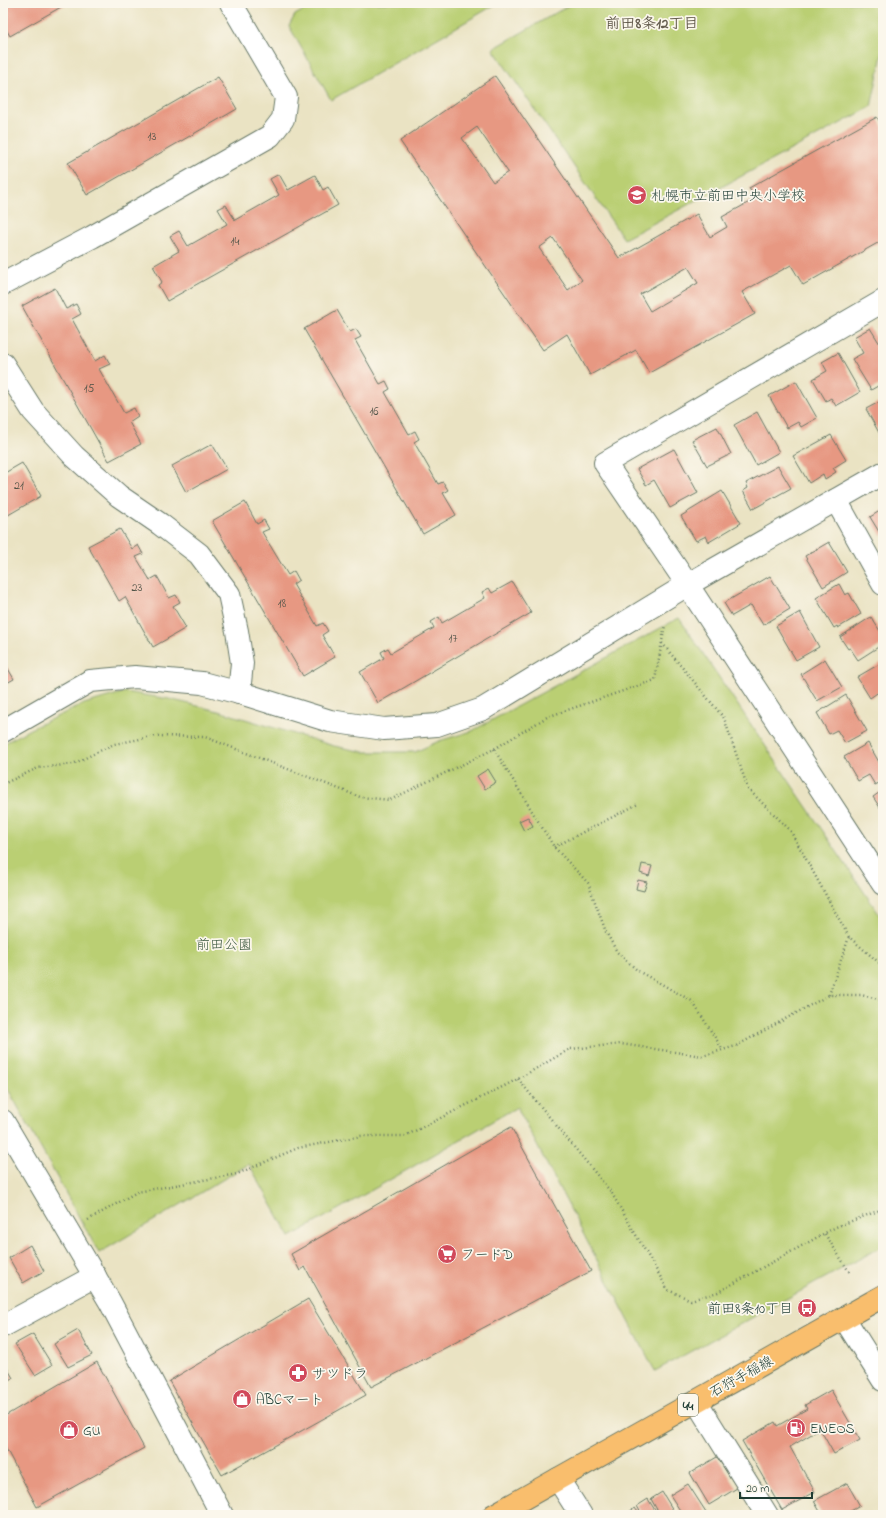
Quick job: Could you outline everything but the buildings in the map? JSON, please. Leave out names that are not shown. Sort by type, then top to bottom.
[{"type":"main road","name":"石狩手稲線","points":[[494,1515],[883,1296]]},
{"type":"street","points":[[3,284],[92,237],[270,136],[283,120],[286,97],[231,3]]},
{"type":"street","points":[[883,301],[604,463],[687,585],[883,884]]},
{"type":"street","points":[[3,364],[33,410],[74,456],[119,496],[160,524],[199,554],[229,594],[242,663],[239,693]]},
{"type":"street","points":[[3,730],[90,681],[135,677],[202,683],[330,721],[384,729],[437,725],[483,709],[687,585],[883,473]]},
{"type":"street","points":[[836,500],[883,584]]},
{"type":"street","points":[[3,1121],[95,1276],[222,1515]]},
{"type":"street","points":[[3,1326],[95,1276]]},
{"type":"street","points":[[844,1318],[883,1380]]},
{"type":"street","points":[[696,1401],[767,1515]]},
{"type":"street","points":[[558,1479],[581,1515]]},
{"type":"path","points":[[662,643],[724,718],[748,789],[790,830],[849,937],[883,966]]},
{"type":"path","points":[[494,749],[554,847],[588,883],[606,932],[617,952],[638,971],[692,1001],[723,1050]]},
{"type":"path","points":[[554,847],[638,804]]},
{"type":"path","points":[[829,995],[849,937]]},
{"type":"path","points":[[85,1222],[137,1192],[237,1174],[298,1148],[361,1136],[405,1136],[518,1079],[570,1049],[621,1044],[702,1056],[736,1046],[829,995],[861,995],[883,1000]]},
{"type":"path","points":[[518,1079],[611,1192],[668,1290],[691,1300],[718,1292],[836,1227],[883,1209]]},
{"type":"path","points":[[825,1234],[850,1273]]},
{"type":"green space","points":[[317,3],[498,3],[331,100],[289,26],[295,15]]},
{"type":"green space","points":[[573,3],[882,3],[883,50],[871,107],[624,239],[493,49]]},
{"type":"green space","name":"前田公園","points":[[679,618],[883,920],[883,1246],[655,1371],[517,1107],[290,1237],[249,1164],[99,1253],[3,1080],[3,744],[30,729],[84,704],[125,692],[169,699],[222,712],[334,746],[364,752],[415,752],[439,741],[472,731]]},
{"type":"place","name":"札幌市立前田中央小学校","points":[[637,195]]},
{"type":"place","name":"フードD","points":[[447,1254]]},
{"type":"place","name":"前田8条10丁目","points":[[807,1308]]},
{"type":"place","name":"サツドラ","points":[[298,1373]]},
{"type":"place","name":"ABCマート","points":[[242,1399]]},
{"type":"place","name":"ENEOS","points":[[796,1428]]},
{"type":"place","name":"GU","points":[[69,1430]]},
{"type":"district","name":"前田8条12丁目","points":[[652,23]]}]
